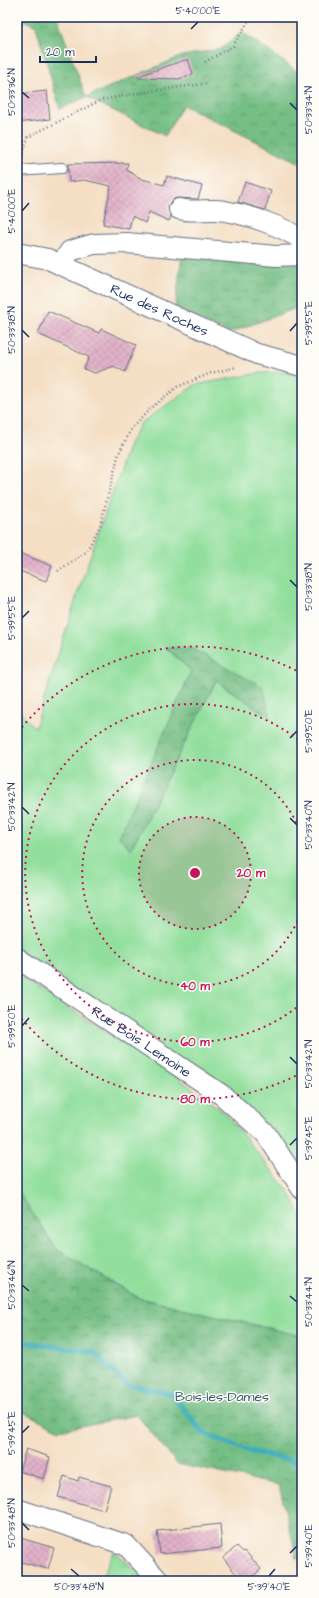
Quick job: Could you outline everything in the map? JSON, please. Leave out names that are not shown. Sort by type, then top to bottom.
[{"type":"street","points":[[178,209],[191,212],[223,210],[257,219],[295,235],[302,240]]},
{"type":"street","points":[[60,265],[70,251],[94,244],[127,243],[276,256],[302,255]]},
{"type":"street","name":"Rue des Roches","points":[[17,253],[48,259],[257,354],[302,366]]},
{"type":"street","name":"Rue Bois Lemoine","points":[[17,958],[222,1095],[266,1134],[302,1189]]},
{"type":"street","points":[[17,1509],[126,1545],[159,1581]]},
{"type":"lane","points":[[20,170],[62,168]]},
{"type":"path","points":[[205,62],[233,46],[251,17]]},
{"type":"path","points":[[20,170],[23,152],[28,137],[101,100],[138,92],[209,83]]},
{"type":"path","points":[[58,571],[86,552],[100,526],[120,454],[131,429],[146,413],[177,387],[211,373],[246,364],[257,354]]},
{"type":"green space","points":[[18,17],[57,17],[86,97],[60,109],[36,26]]},
{"type":"green space","points":[[242,32],[302,75],[302,164],[183,105],[165,136],[86,97],[182,56],[221,49]]},
{"type":"green space","points":[[182,254],[302,258],[302,306],[229,333],[175,310]]},
{"type":"green space","points":[[302,371],[302,1177],[275,1131],[17,949],[17,709],[35,728],[78,592],[129,444],[141,423],[195,385],[260,373]],"holes":[[[166,648],[271,717],[216,681],[131,849],[120,837],[191,671]]]},
{"type":"green space","points":[[166,647],[193,649],[263,687],[271,718],[216,681],[131,849],[119,837],[191,671]]},
{"type":"green space","points":[[17,975],[177,1077],[225,1113],[287,1189],[302,1216],[302,1336],[139,1298],[57,1250],[17,1190]]},
{"type":"green space","name":"Bois-les-Dames","points":[[17,1190],[57,1250],[139,1298],[302,1336],[302,1557],[297,1559],[279,1485],[177,1464],[137,1415],[60,1430],[17,1409]]},
{"type":"green space","points":[[114,1551],[149,1581],[100,1581]]},
{"type":"building","points":[[188,59],[193,74],[179,79],[138,78],[138,76]]},
{"type":"building","points":[[47,91],[50,119],[17,123],[17,94]]},
{"type":"building","points":[[128,163],[126,170],[142,179],[164,185],[167,176],[202,186],[198,199],[176,198],[171,201],[168,207],[171,217],[169,221],[149,212],[145,223],[132,216],[129,229],[103,224],[111,186],[84,180],[69,182],[68,164]]},
{"type":"building","points":[[245,182],[271,191],[265,210],[238,202]]},
{"type":"building","points":[[48,311],[99,333],[101,329],[136,345],[125,372],[114,366],[95,373],[84,369],[89,357],[38,334]]},
{"type":"building","points":[[17,552],[52,566],[46,581],[17,570]]},
{"type":"building","points":[[26,1449],[50,1457],[44,1479],[19,1471]]},
{"type":"building","points":[[64,1476],[78,1481],[79,1477],[111,1486],[104,1510],[58,1497]]},
{"type":"building","points":[[220,1524],[222,1548],[160,1554],[157,1531]]},
{"type":"building","points":[[17,1537],[54,1548],[48,1569],[17,1561]]},
{"type":"building","points":[[237,1546],[243,1552],[245,1551],[261,1569],[248,1581],[242,1581],[223,1558]]},
{"type":"waterway","points":[[17,1341],[94,1352],[126,1384],[172,1394],[203,1433],[249,1451],[302,1463]]}]
